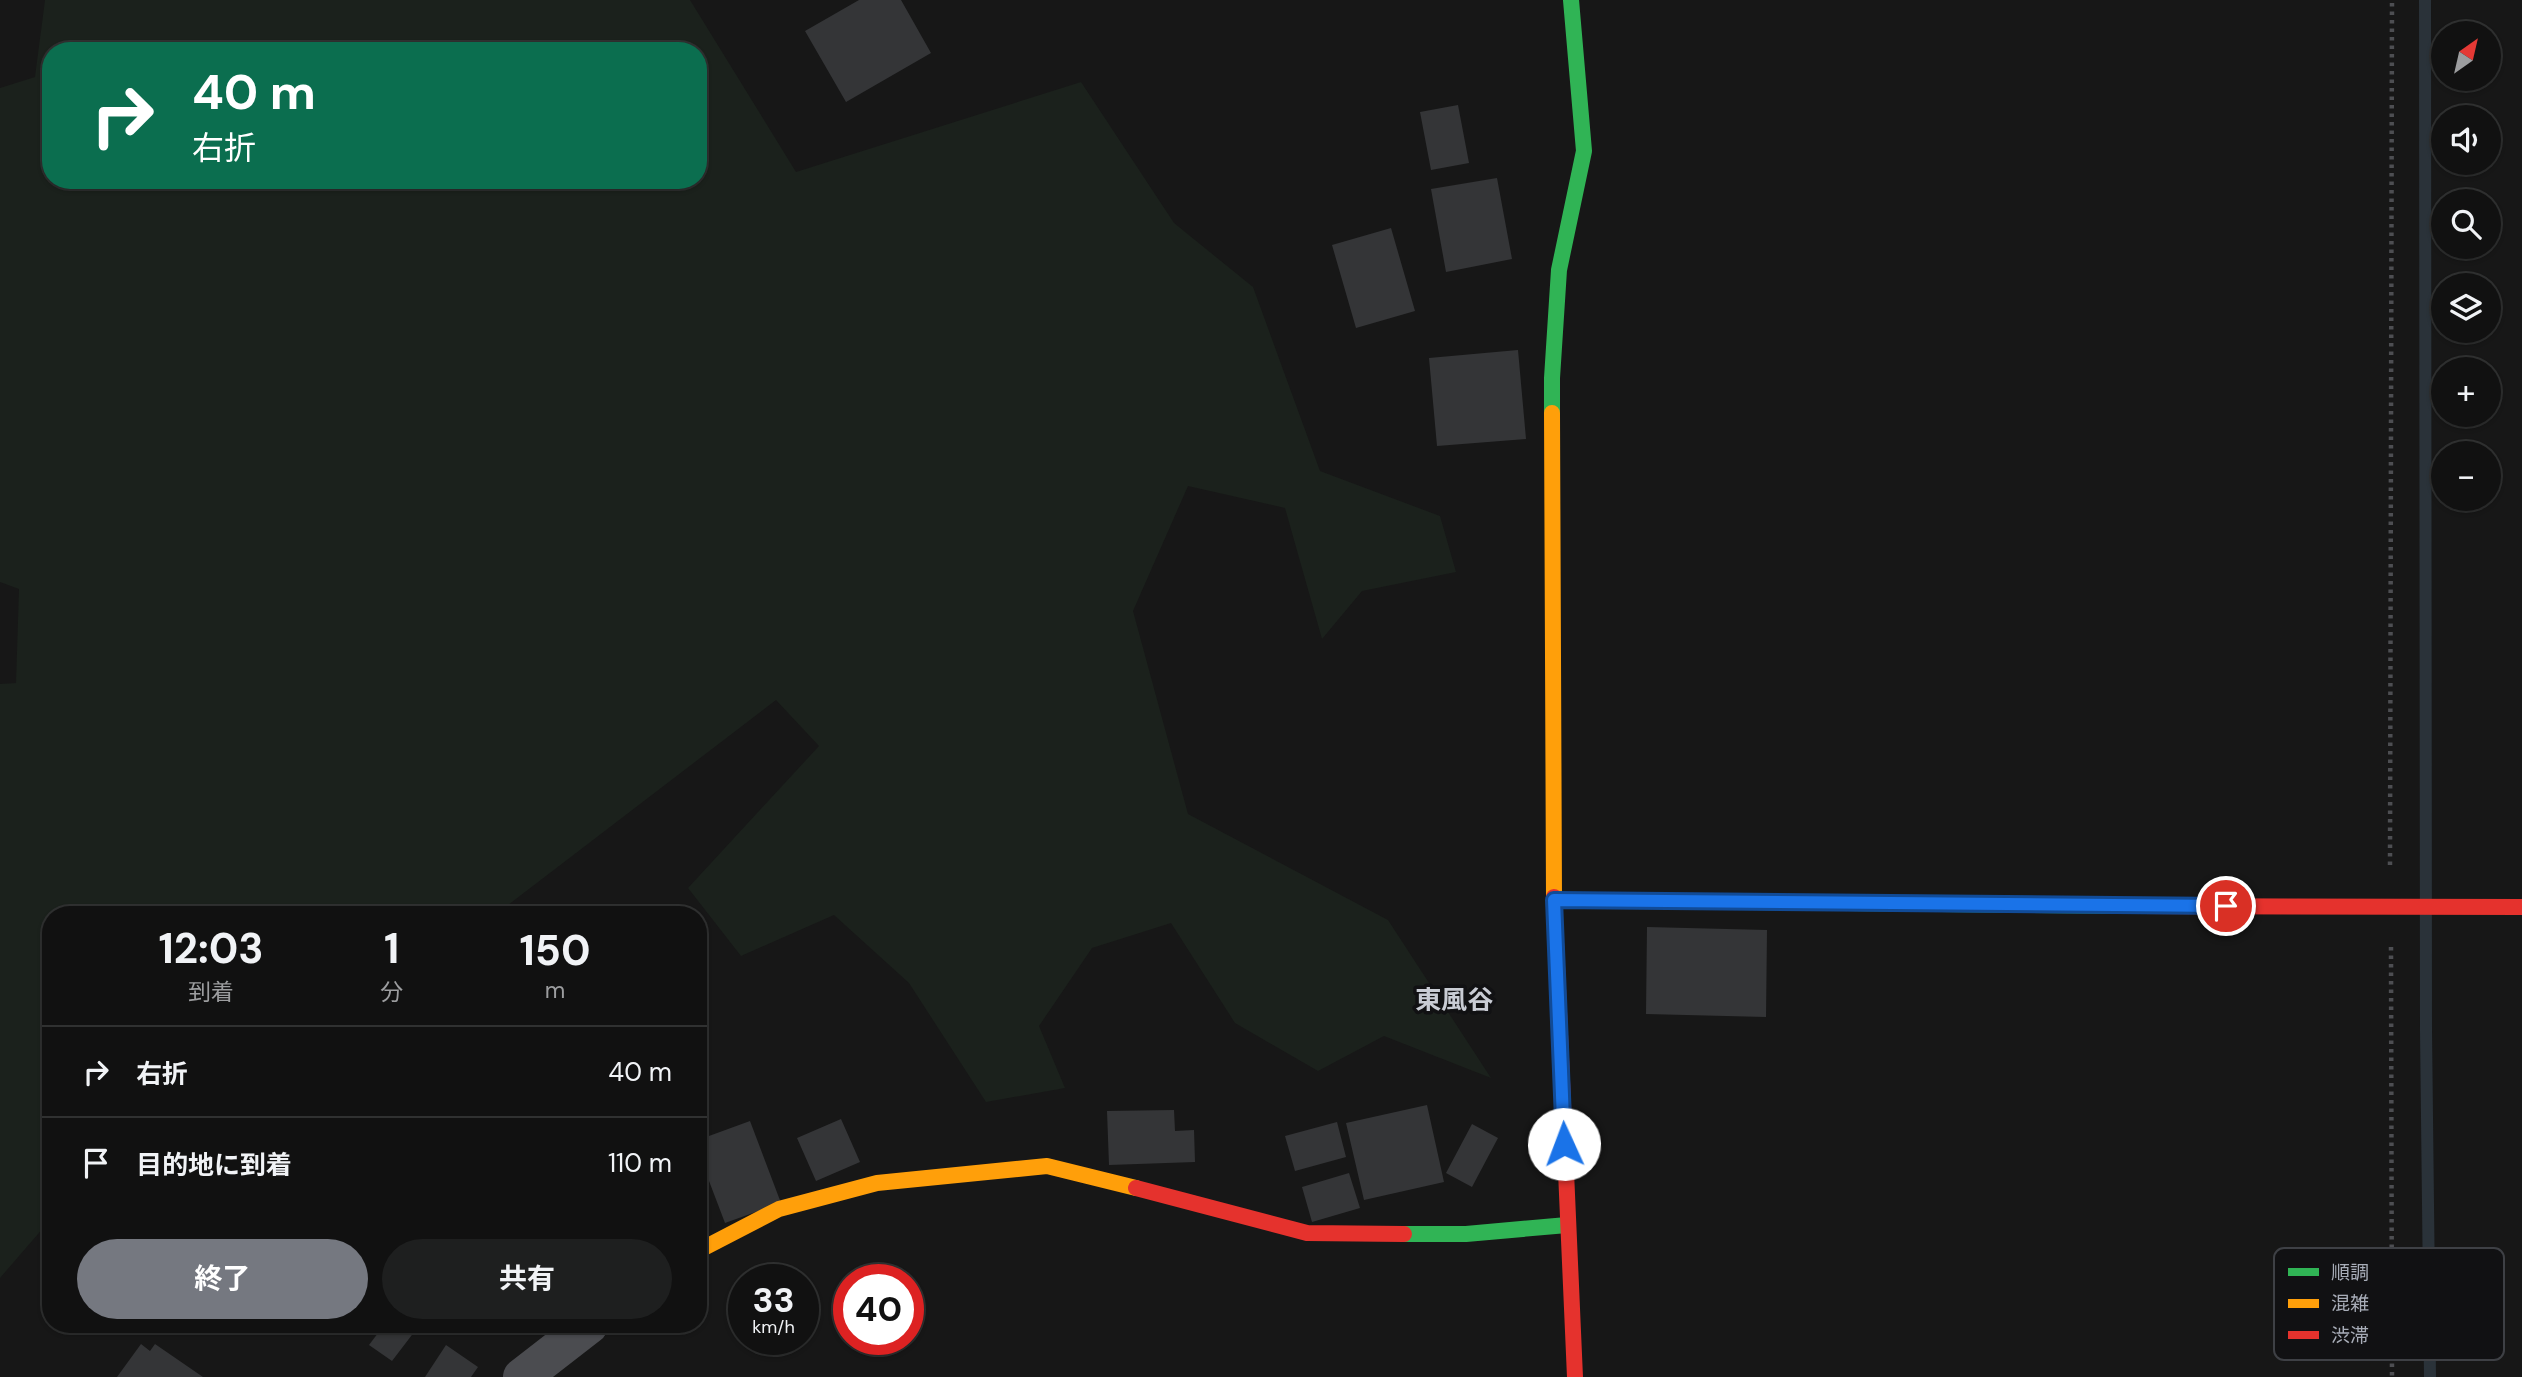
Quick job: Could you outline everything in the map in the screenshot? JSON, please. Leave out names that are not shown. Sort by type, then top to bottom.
[{"type":"street","points":[[1571,0],[1584,150],[1559,270],[1552,378],[1554,900],[1575,1377]]},
{"type":"street","points":[[1554,900],[2522,907]]},
{"type":"street","points":[[707,1246],[779,1209],[877,1183],[1047,1166],[1307,1233],[1466,1234],[1567,1225]]},
{"type":"street","points":[[522,1377],[579,1333]]},
{"type":"path","points":[[2391,1248],[2392,0]]},
{"type":"shaded area","points":[[45,0],[690,0],[796,172],[1081,82],[1174,223],[1253,287],[1320,471],[1440,516],[1456,572],[1362,591],[1322,639],[1285,508],[1188,486],[1133,611],[1188,814],[1388,920],[1491,1078],[1384,1036],[1318,1071],[1235,1023],[1171,923],[1092,948],[1039,1026],[1065,1088],[986,1102],[909,983],[834,915],[741,956],[707,912],[707,906],[702,906],[688,888],[819,746],[776,700],[507,906],[42,906],[42,1229],[0,1278],[0,684],[16,683],[19,589],[0,582],[0,88],[35,77]]},
{"type":"building","points":[[859,0],[901,0],[931,53],[846,102],[805,31]]},
{"type":"building","points":[[1458,105],[1469,163],[1431,170],[1420,112]]},
{"type":"building","points":[[1497,178],[1512,259],[1446,272],[1431,189]]},
{"type":"building","points":[[1391,228],[1415,311],[1356,328],[1332,245]]},
{"type":"building","points":[[1518,350],[1526,439],[1437,446],[1429,358]]},
{"type":"building","points":[[1647,927],[1767,930],[1766,1017],[1646,1014]]},
{"type":"building","points":[[1427,1105],[1444,1182],[1364,1200],[1346,1123]]},
{"type":"building","points":[[1174,1110],[1175,1131],[1194,1130],[1195,1162],[1109,1165],[1107,1111]]},
{"type":"building","points":[[841,1119],[860,1162],[816,1181],[797,1138]]},
{"type":"building","points":[[750,1121],[781,1203],[725,1223],[707,1176],[707,1137]]},
{"type":"building","points":[[1337,1122],[1346,1157],[1295,1171],[1285,1136]]},
{"type":"building","points":[[1472,1124],[1498,1138],[1472,1187],[1446,1173]]},
{"type":"building","points":[[1349,1173],[1360,1208],[1312,1222],[1302,1187]]},
{"type":"building","points":[[378,1333],[413,1333],[392,1361],[369,1345]]},
{"type":"building","points":[[141,1344],[150,1351],[155,1344],[203,1377],[117,1377]]},
{"type":"building","points":[[446,1345],[478,1367],[471,1377],[425,1377]]},
{"type":"waterway","points":[[2425,0],[2429,1248]]},
{"type":"waterway","points":[[2430,1360],[2430,1377]]},
{"type":"traffic: fast","points":[[1552,413],[1559,270],[1584,151],[1571,0]]},
{"type":"traffic: fast","points":[[1554,900],[2139,906]]},
{"type":"traffic: fast","points":[[1404,1234],[1466,1234],[1567,1225]]},
{"type":"traffic: slow","points":[[1552,413],[1554,897]]},
{"type":"traffic: slow","points":[[707,1246],[779,1209],[877,1183],[1047,1166],[1136,1188]]},
{"type":"traffic: jam","points":[[1554,897],[1575,1377]]},
{"type":"traffic: jam","points":[[2139,906],[2522,907]]},
{"type":"traffic: jam","points":[[1136,1188],[1307,1233],[1404,1234]]},
{"type":"district","name":"東風谷","points":[[1454,1000]]},
{"type":"route","points":[[1564,1144],[1554,900],[2226,906]]}]
